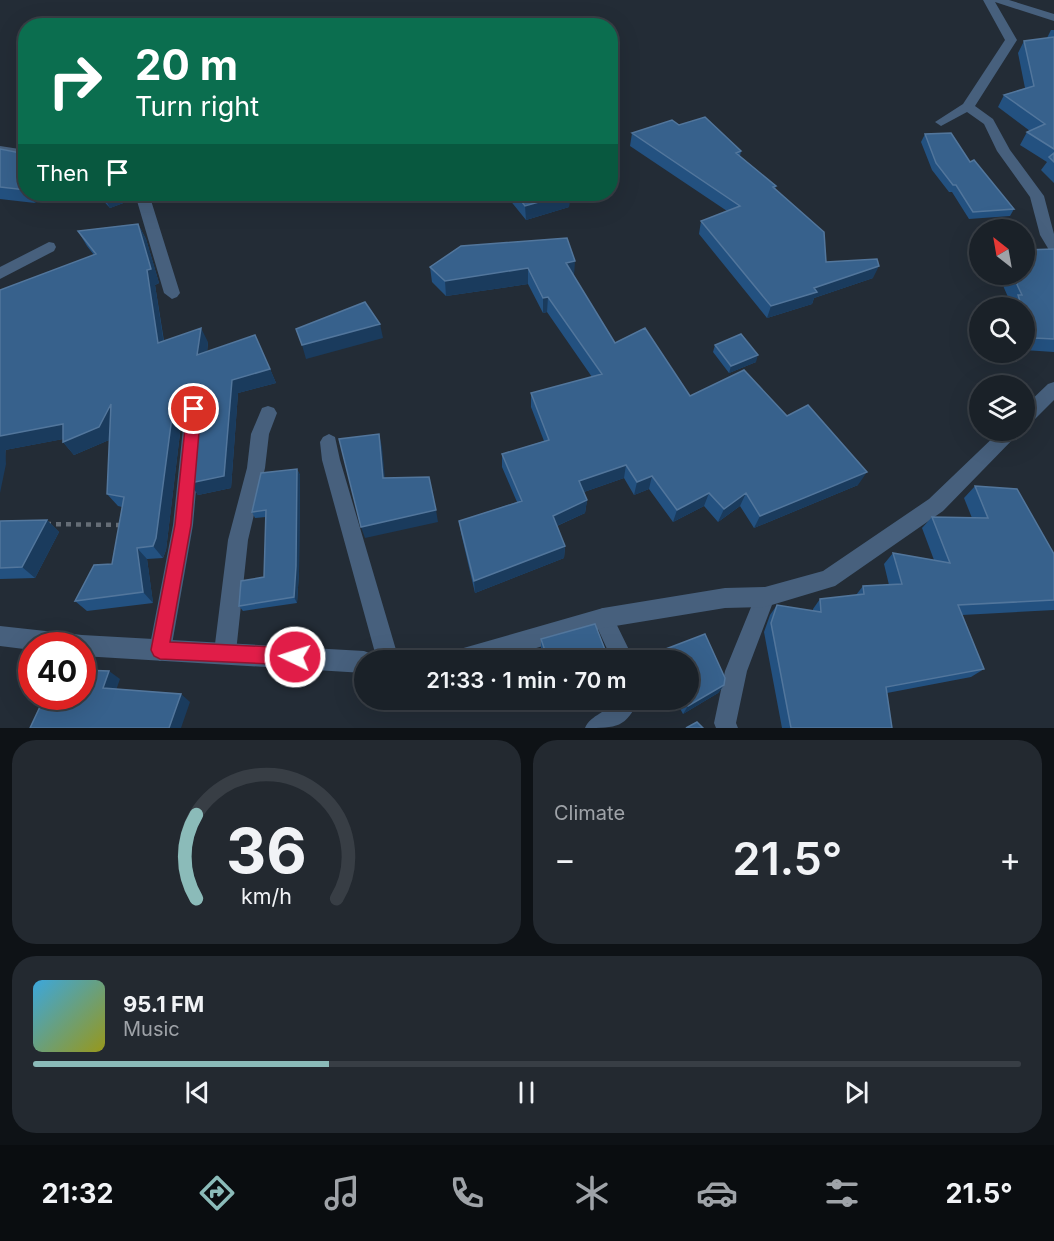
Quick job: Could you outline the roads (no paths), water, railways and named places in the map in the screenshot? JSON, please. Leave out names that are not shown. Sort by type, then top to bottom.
[{"type":"street","points":[[941,123],[968,107],[1011,40],[988,0]]},
{"type":"street","points":[[998,0],[1054,18]]},
{"type":"street","points":[[968,107],[989,123],[1004,151],[1037,196],[1052,238]]},
{"type":"street","points":[[0,150],[18,153]]},
{"type":"street","points":[[1037,196],[1054,195]]},
{"type":"street","points":[[144,201],[172,293]]},
{"type":"street","points":[[0,274],[49,247]]},
{"type":"street","points":[[1035,408],[1054,389]]},
{"type":"street","points":[[160,650],[183,525],[194,409]]},
{"type":"street","points":[[225,652],[237,540],[256,468],[260,434],[268,412]]},
{"type":"street","points":[[494,650],[603,618],[725,598],[765,597],[828,579],[936,506],[1002,441]]},
{"type":"street","points":[[329,442],[331,460],[386,650]]},
{"type":"street","points":[[727,728],[725,723],[736,671],[765,597]]},
{"type":"street","points":[[603,618],[618,650]]},
{"type":"street","points":[[0,636],[18,638]]},
{"type":"street","points":[[96,646],[354,661]]},
{"type":"street","points":[[596,728],[619,715],[622,710]]}]
